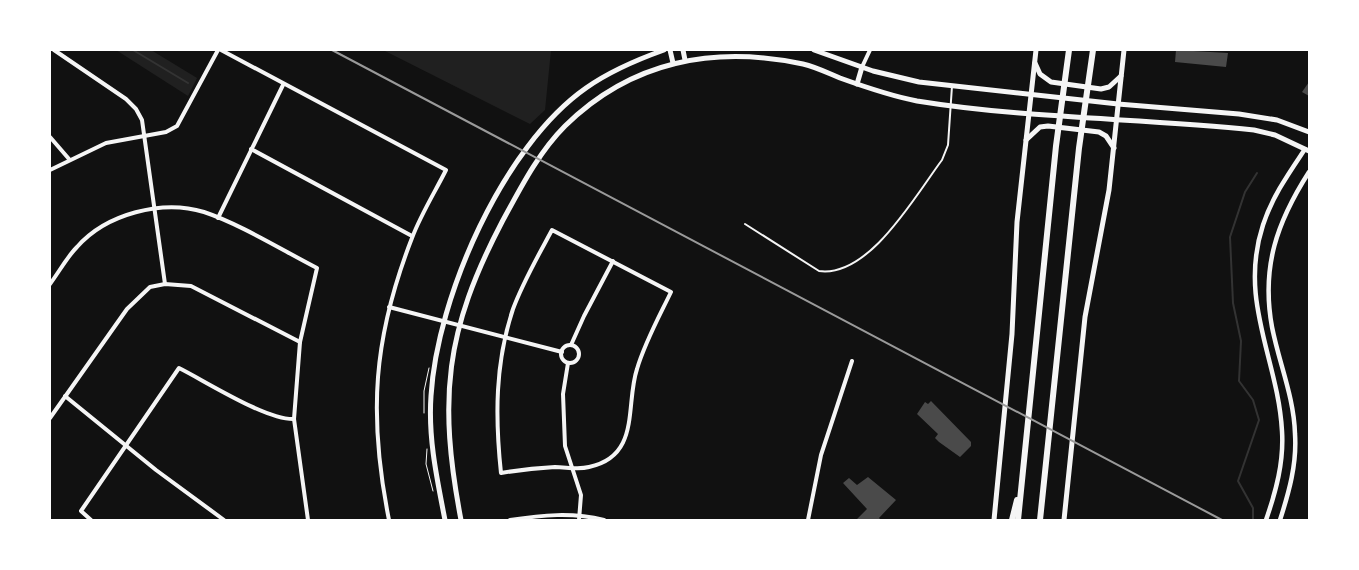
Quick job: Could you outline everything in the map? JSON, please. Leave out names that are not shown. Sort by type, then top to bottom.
[{"type":"highway","points":[[1018,520],[1056,146],[1069,50]]},
{"type":"highway","points":[[1040,520],[1079,148],[1093,50]]},
{"type":"highway","points":[[1012,520],[1022,485]]},
{"type":"main road","points":[[445,520],[436,477],[430,427],[433,368],[452,292],[468,252],[525,148],[563,107],[584,89],[608,74],[664,50]]},
{"type":"main road","points":[[670,50],[673,63]]},
{"type":"main road","points":[[682,50],[685,60]]},
{"type":"main road","points":[[814,50],[862,67],[920,82],[1118,104],[1239,114],[1277,120],[1309,132]]},
{"type":"main road","points":[[994,520],[1010,361],[1017,222],[1036,50]]},
{"type":"main road","points":[[1064,520],[1084,317],[1102,238],[1114,149],[1124,50]]},
{"type":"main road","points":[[462,520],[450,452],[448,427],[451,365],[458,326],[467,298],[483,259],[513,201],[540,156],[564,127],[621,84],[685,60],[734,56],[768,57],[807,65],[857,84],[917,101],[1028,114],[1254,130],[1275,136],[1307,150],[1309,144]]},
{"type":"main road","points":[[1035,63],[1040,74],[1051,82],[1101,89],[1109,87],[1121,76]]},
{"type":"main road","points":[[857,84],[862,67]]},
{"type":"main road","points":[[1026,140],[1040,127],[1048,126],[1099,132],[1106,136],[1114,149]]},
{"type":"street","points":[[54,50],[126,99],[136,109],[145,136],[165,284]]},
{"type":"street","points":[[50,170],[69,159],[106,143],[166,132],[177,126],[219,50],[446,170],[412,236],[389,307],[380,353],[376,419],[379,471],[389,520]]},
{"type":"street","points":[[862,67],[870,50]]},
{"type":"street","points":[[218,218],[250,149],[283,85]]},
{"type":"street","points":[[50,137],[69,159]]},
{"type":"street","points":[[250,149],[412,236]]},
{"type":"street","points":[[1266,520],[1280,473],[1282,431],[1276,390],[1259,323],[1255,268],[1262,227],[1278,189],[1307,150]]},
{"type":"street","points":[[1280,520],[1292,477],[1296,436],[1290,395],[1272,321],[1269,300],[1270,258],[1282,218],[1309,172]]},
{"type":"street","points":[[50,284],[76,247],[109,222],[136,212],[180,208],[218,218],[317,268],[300,342],[294,419],[308,520]]},
{"type":"street","points":[[552,230],[613,261],[671,292],[636,371],[630,422],[626,437],[616,453],[603,462],[589,467],[527,469],[502,473],[496,429],[497,389],[505,337],[521,290],[552,230]]},
{"type":"street","points":[[571,345],[613,261]]},
{"type":"street","points":[[50,418],[138,296],[150,287],[165,284],[191,286],[300,342]]},
{"type":"street","points":[[389,307],[562,352]]},
{"type":"street","points":[[1259,323],[1272,321]]},
{"type":"street","points":[[571,345],[577,348],[579,354],[577,360],[568,363],[562,357],[562,352],[565,347],[571,345]]},
{"type":"street","points":[[808,520],[822,456],[852,361]]},
{"type":"street","points":[[568,363],[563,394],[565,446],[581,495],[579,520]]},
{"type":"street","points":[[91,520],[81,511],[179,368],[262,412],[284,420],[294,419]]},
{"type":"street","points":[[65,396],[125,445],[224,520]]},
{"type":"street","points":[[510,520],[536,516],[580,514],[604,520]]},
{"type":"lane","points":[[745,224],[819,271],[831,272],[856,263],[882,241],[942,160],[948,145],[952,86]]},
{"type":"shaded area","points":[[116,50],[151,50],[197,78],[188,96]]},
{"type":"shaded area","points":[[383,50],[551,50],[545,110],[530,124]]},
{"type":"building","points":[[1176,50],[1228,53],[1226,67],[1175,62]]},
{"type":"building","points":[[1309,82],[1309,96],[1302,92]]},
{"type":"building","points":[[931,401],[971,442],[971,446],[960,457],[935,438],[938,434],[917,414],[925,402],[928,404]]},
{"type":"building","points":[[868,477],[896,500],[879,518],[881,520],[856,520],[867,509],[843,483],[849,478],[857,485]]},
{"type":"waterway","points":[[133,50],[188,83]]},
{"type":"waterway","points":[[1253,520],[1253,508],[1238,481],[1259,420],[1253,400],[1239,381],[1241,341],[1233,303],[1230,237],[1245,192],[1257,173]]},
{"type":"railway","points":[[332,50],[1222,520]]}]
